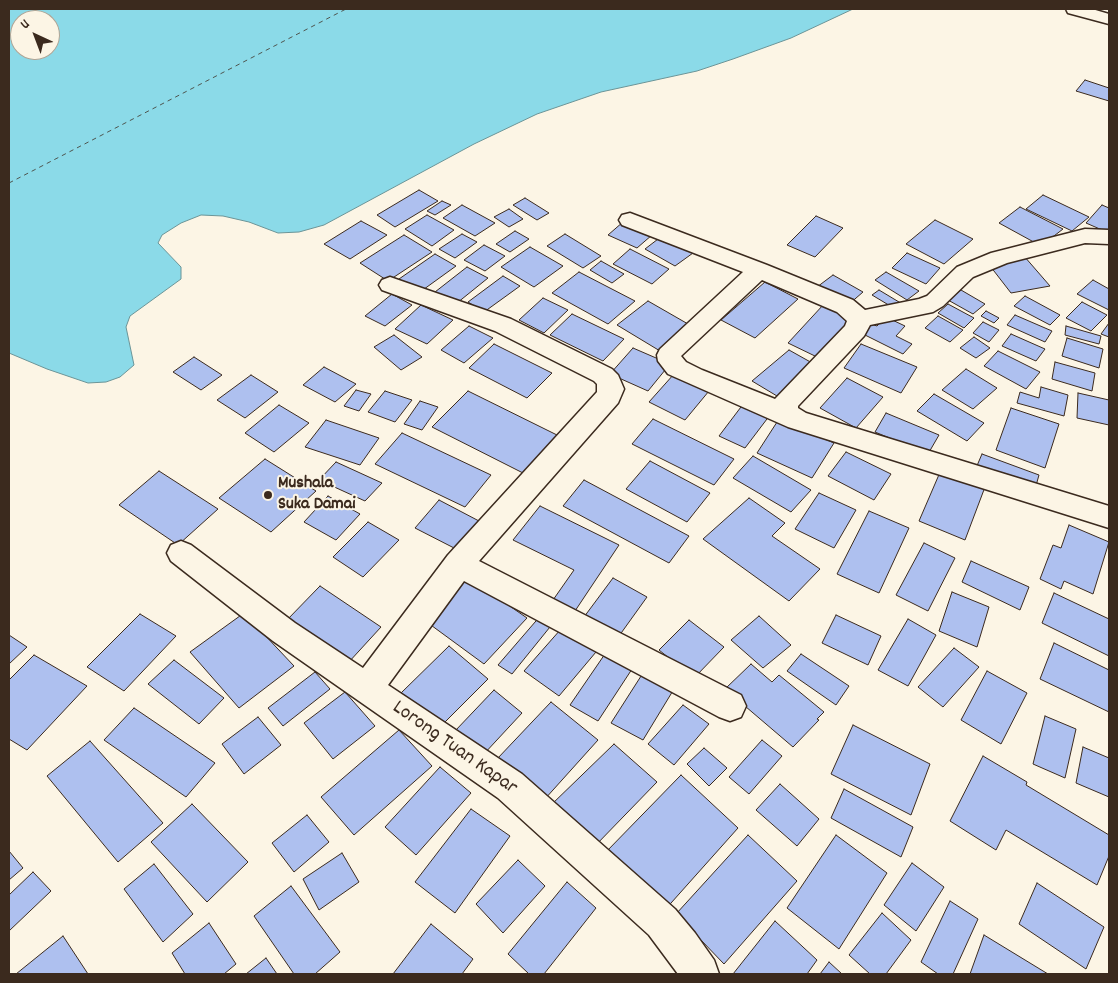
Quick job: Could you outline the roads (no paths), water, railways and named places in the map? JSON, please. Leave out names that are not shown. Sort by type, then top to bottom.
[{"type":"street","points":[[1074,9],[1109,19]]},
{"type":"street","points":[[630,220],[845,306],[860,319]]},
{"type":"street","points":[[860,319],[925,306],[935,301],[965,272],[999,258],[1085,236],[1109,237]]},
{"type":"street","points":[[759,270],[674,349],[669,355],[670,361],[693,376],[797,420],[1109,517]]},
{"type":"street","points":[[367,688],[458,564],[609,396],[611,389],[609,381],[603,375],[503,325],[390,285]]},
{"type":"street","points":[[788,415],[784,410],[785,403],[856,330],[860,319]]},
{"type":"street","name":"Lorong Tuan Kapar","points":[[181,553],[284,632],[510,786],[662,922],[682,946],[700,974]]},
{"type":"street","points":[[458,564],[730,706]]},
{"type":"water","points":[[9,9],[853,9],[791,38],[697,71],[601,92],[537,114],[474,144],[324,225],[299,232],[278,233],[249,222],[223,216],[201,215],[181,223],[162,235],[158,243],[181,267],[181,279],[130,316],[126,327],[134,365],[120,377],[106,382],[88,383],[9,353]]},
{"type":"place","name":"Mushala Suka Damai","points":[[268,495]]}]
